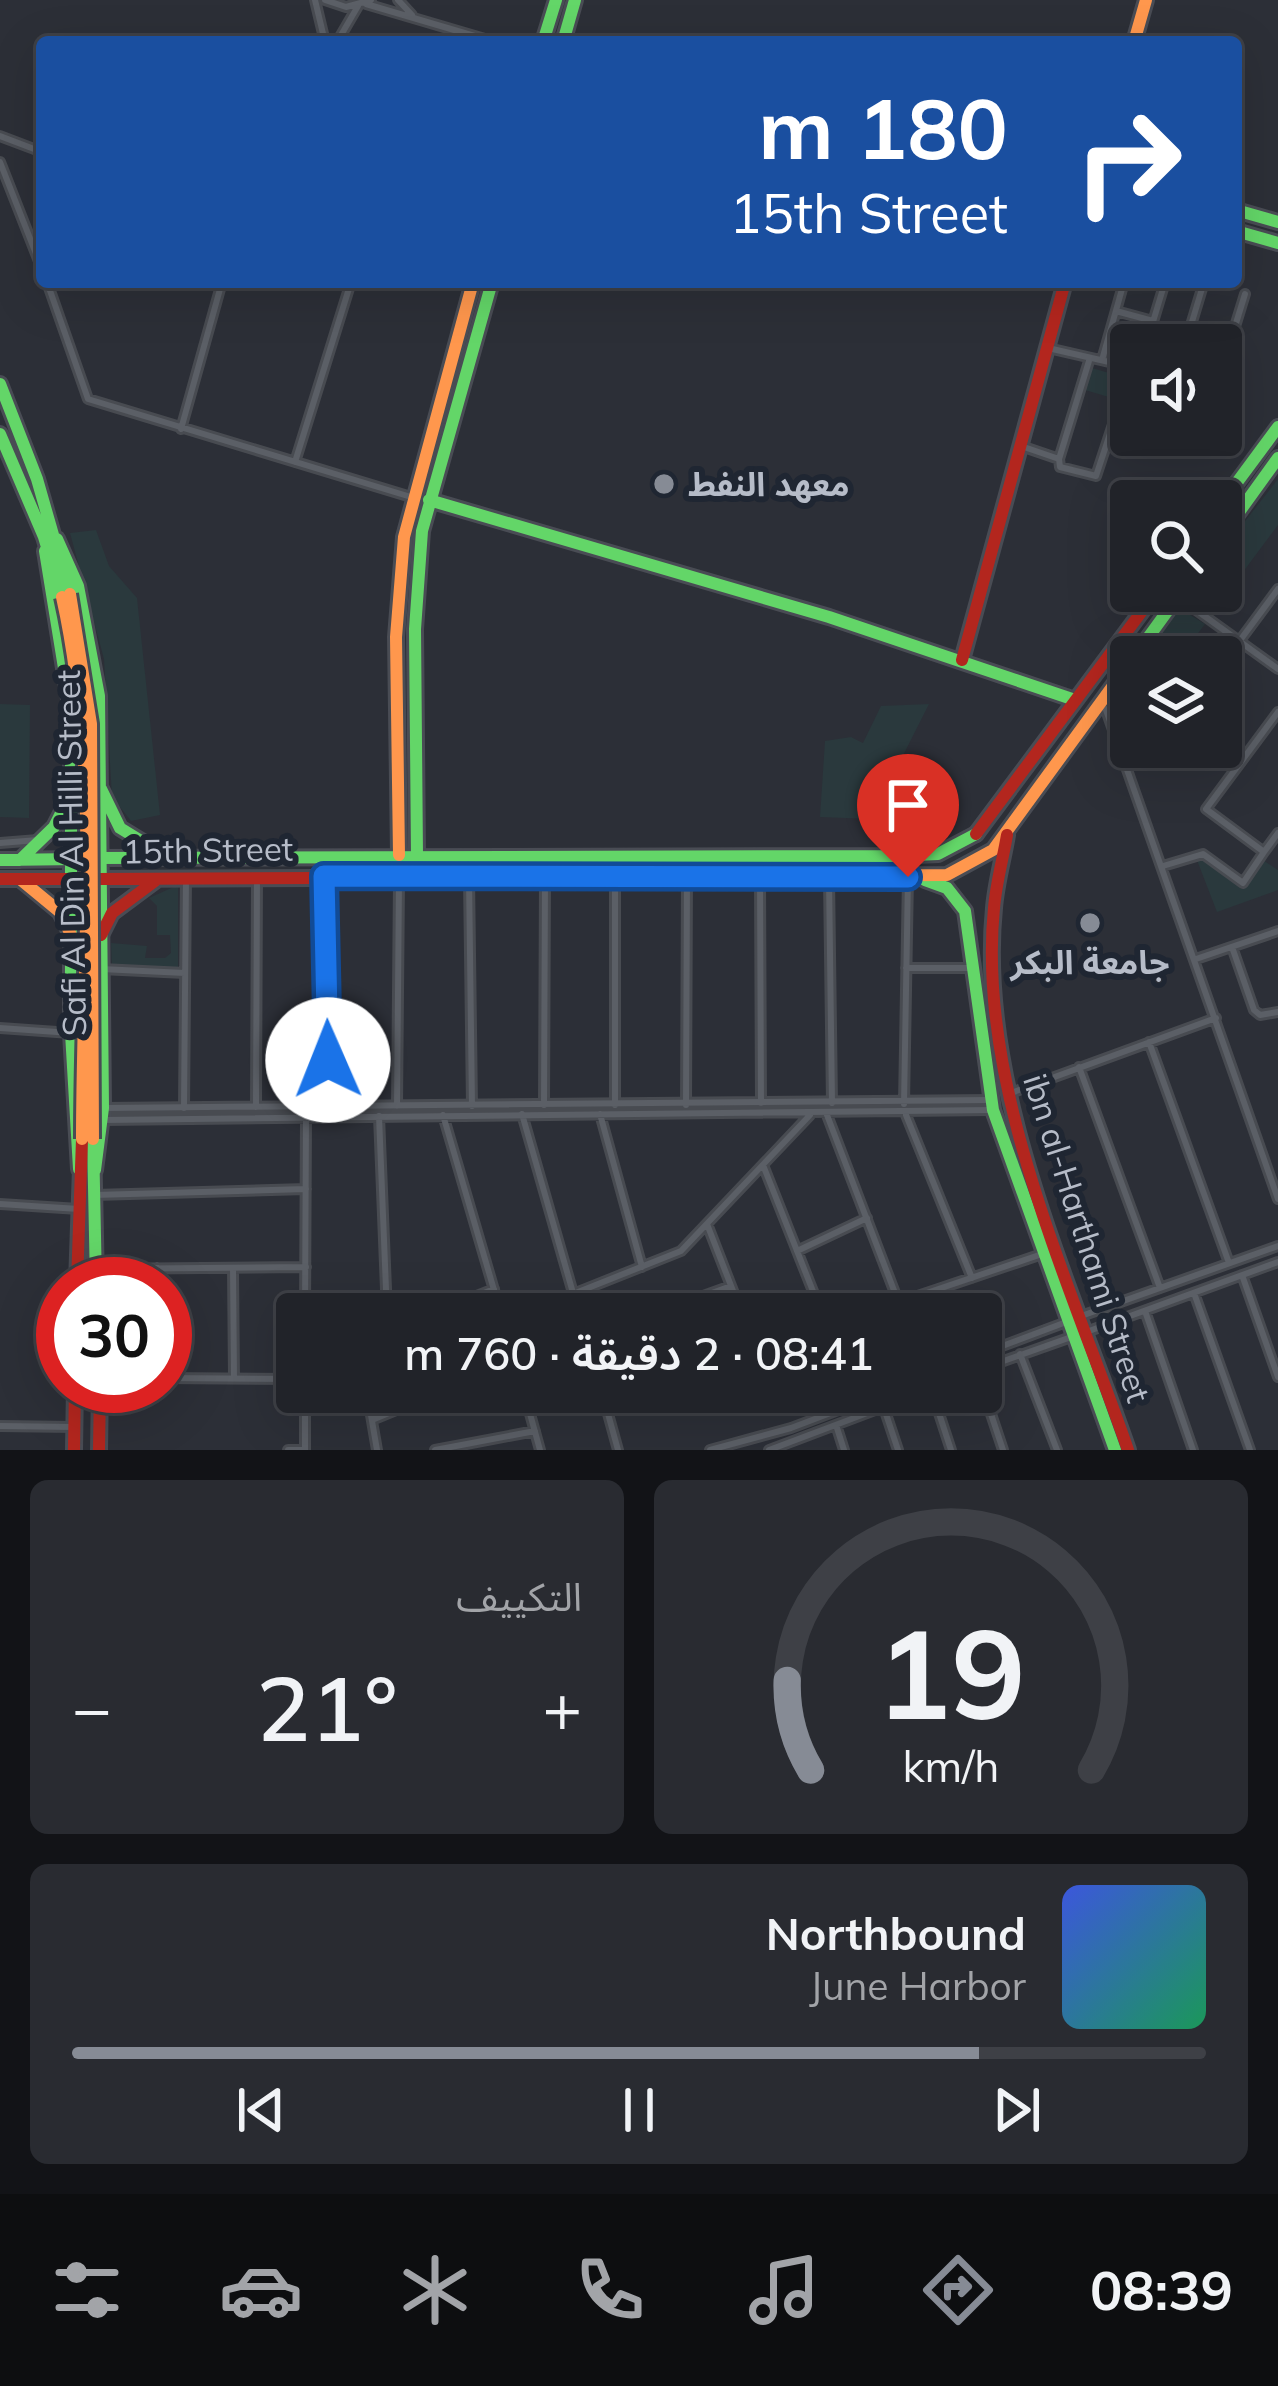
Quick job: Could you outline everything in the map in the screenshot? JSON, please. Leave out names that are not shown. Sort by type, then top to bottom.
[{"type":"main road","points":[[565,36],[575,0]]},
{"type":"main road","points":[[1136,36],[1146,0]]},
{"type":"main road","points":[[545,36],[554,4],[571,15]]},
{"type":"main road","points":[[1242,212],[1278,222]]},
{"type":"main road","points":[[1242,233],[1278,243]]},
{"type":"main road","points":[[399,855],[400,573],[411,497],[471,288]]},
{"type":"main road","points":[[417,855],[418,576],[429,500],[490,288]]},
{"type":"main road","points":[[962,660],[1063,288]]},
{"type":"main road","name":"Safi Al Din Al Hilli Street","points":[[0,384],[66,596],[91,724],[87,1172]]},
{"type":"main road","points":[[431,426],[448,430]]},
{"type":"main road","points":[[1239,480],[1278,427]]},
{"type":"main road","name":"Safi Al Din Al Hilli Street","points":[[0,434],[50,537],[73,568],[85,612],[97,713],[103,1114],[79,1209],[78,1257]]},
{"type":"main road","points":[[1242,508],[1278,458]]},
{"type":"main road","points":[[429,500],[962,660],[1075,700],[1110,654]]},
{"type":"main road","name":"Safi Al Din Al Hilli Street","points":[[50,537],[74,714],[74,1140],[94,1195],[96,1257]]},
{"type":"main road","points":[[400,573],[408,579],[418,576]]},
{"type":"main road","points":[[399,592],[416,592]]},
{"type":"main road","points":[[1008,830],[1110,690]]},
{"type":"main road","name":"15th Street","points":[[99,858],[895,856],[956,850],[971,840],[1075,700]]},
{"type":"main road","points":[[397,744],[416,744]]},
{"type":"main road","points":[[100,789],[120,828],[142,846],[169,857]]},
{"type":"main road","points":[[20,860],[47,836],[73,790]]},
{"type":"main road","name":"15th Street","points":[[99,879],[908,877],[963,871],[993,850],[1008,830]]},
{"type":"main road","name":"ibn al-Harthami Street","points":[[1008,830],[990,902],[990,947],[1009,1099],[1128,1450]]},
{"type":"main road","points":[[812,854],[812,878]]},
{"type":"main road","points":[[0,860],[75,859]]},
{"type":"main road","name":"ibn al-Harthami Street","points":[[908,877],[936,883],[955,894],[965,911],[975,949],[992,1105],[1115,1450]]},
{"type":"main road","points":[[101,935],[121,905],[155,880],[168,878]]},
{"type":"main road","points":[[8,881],[75,879]]},
{"type":"main road","points":[[8,881],[60,912],[72,938]]},
{"type":"main road","points":[[975,949],[990,947]]},
{"type":"main road","points":[[982,1019],[998,1018]]},
{"type":"main road","points":[[992,1105],[1009,1099]]},
{"type":"main road","points":[[74,1413],[74,1450]]},
{"type":"main road","points":[[99,1450],[100,1413]]},
{"type":"street","points":[[315,0],[324,36]]},
{"type":"street","points":[[325,0],[365,3],[477,36]]},
{"type":"street","points":[[398,0],[415,17]]},
{"type":"street","points":[[341,36],[365,3]]},
{"type":"street","points":[[0,136],[36,150]]},
{"type":"street","points":[[0,162],[36,254]]},
{"type":"street","points":[[49,288],[88,399],[411,497]]},
{"type":"street","points":[[181,429],[220,288]]},
{"type":"street","points":[[295,464],[349,288]]},
{"type":"street","points":[[1102,360],[1122,288]]},
{"type":"street","points":[[1152,324],[1163,288]]},
{"type":"street","points":[[1193,324],[1208,288]]},
{"type":"street","points":[[1236,324],[1245,294]]},
{"type":"street","points":[[1116,311],[1153,321]]},
{"type":"street","points":[[1046,348],[1110,362]]},
{"type":"street","points":[[1089,361],[1060,467],[1097,476],[1110,436]]},
{"type":"street","points":[[1021,446],[1059,459]]},
{"type":"street","points":[[1242,637],[1278,589]]},
{"type":"street","points":[[1203,612],[1233,636]]},
{"type":"street","points":[[1242,643],[1278,669]]},
{"type":"street","points":[[1100,704],[1108,714],[1163,866],[1278,1199]]},
{"type":"street","points":[[1264,852],[1206,809],[1278,712]]},
{"type":"street","points":[[1163,866],[1203,854],[1243,883],[1278,832]]},
{"type":"street","points":[[0,843],[47,836]]},
{"type":"street","points":[[544,1106],[545,875]]},
{"type":"street","points":[[324,876],[328,1106]]},
{"type":"street","points":[[398,1106],[399,876]]},
{"type":"street","points":[[615,1105],[616,876]]},
{"type":"street","points":[[184,1119],[185,877]]},
{"type":"street","points":[[256,1107],[257,877]]},
{"type":"street","points":[[469,877],[472,1106]]},
{"type":"street","points":[[686,1105],[687,877]]},
{"type":"street","points":[[904,1104],[908,877]]},
{"type":"street","points":[[760,878],[760,1105]]},
{"type":"street","points":[[830,878],[832,1104]]},
{"type":"street","points":[[1196,959],[1278,931]]},
{"type":"street","points":[[1232,947],[1254,1010],[1260,1015],[1278,1012]]},
{"type":"street","points":[[907,968],[977,968]]},
{"type":"street","points":[[101,969],[185,973]]},
{"type":"street","points":[[1009,1099],[1078,1067],[1216,1018]]},
{"type":"street","points":[[0,1028],[71,1033]]},
{"type":"street","points":[[1149,1042],[1229,1263]]},
{"type":"street","points":[[1078,1067],[1160,1288]]},
{"type":"street","points":[[859,1104],[859,1115]]},
{"type":"street","points":[[658,1105],[658,1116]]},
{"type":"street","points":[[103,1114],[184,1107],[992,1105]]},
{"type":"street","points":[[103,1114],[184,1119],[859,1115],[992,1105]]},
{"type":"street","points":[[386,1106],[382,1116],[386,1293]]},
{"type":"street","points":[[266,1107],[266,1119]]},
{"type":"street","points":[[522,1114],[573,1293]]},
{"type":"street","points":[[600,1114],[642,1267]]},
{"type":"street","points":[[906,1114],[972,1278]]},
{"type":"street","points":[[443,1115],[495,1293]]},
{"type":"street","points":[[576,1293],[681,1251],[810,1115]]},
{"type":"street","points":[[827,1115],[895,1293]]},
{"type":"street","points":[[305,1293],[306,1118]]},
{"type":"street","points":[[763,1165],[814,1293]]},
{"type":"street","points":[[94,1195],[306,1189]]},
{"type":"street","points":[[0,1204],[79,1209]]},
{"type":"street","points":[[797,1251],[867,1219]]},
{"type":"street","points":[[706,1224],[734,1293]]},
{"type":"street","points":[[1084,1316],[1278,1246]]},
{"type":"street","points":[[928,1293],[1045,1253]]},
{"type":"street","points":[[1089,1331],[1278,1262]]},
{"type":"street","points":[[192,1268],[306,1267]]},
{"type":"street","points":[[233,1268],[234,1378]]},
{"type":"street","points":[[1242,1275],[1278,1377]]},
{"type":"street","points":[[712,1293],[731,1286]]},
{"type":"street","points":[[484,1293],[494,1289]]},
{"type":"street","points":[[1194,1292],[1250,1450]]},
{"type":"street","points":[[1144,1311],[1192,1450]]},
{"type":"street","points":[[1002,1346],[1069,1321]]},
{"type":"street","points":[[1264,1338],[1278,1330]]},
{"type":"street","points":[[1002,1361],[1074,1336]]},
{"type":"street","points":[[1020,1354],[1057,1450]]},
{"type":"street","points":[[192,1378],[276,1379]]},
{"type":"street","points":[[288,1450],[305,1450],[305,1413]]},
{"type":"street","points":[[371,1413],[377,1450]]},
{"type":"street","points":[[372,1420],[389,1413]]},
{"type":"street","points":[[530,1413],[541,1450]]},
{"type":"street","points":[[607,1413],[618,1450]]},
{"type":"street","points":[[710,1450],[828,1413]]},
{"type":"street","points":[[769,1450],[790,1447],[872,1413]]},
{"type":"street","points":[[886,1413],[898,1450]]},
{"type":"street","points":[[939,1413],[951,1450]]},
{"type":"street","points":[[991,1413],[1003,1450]]},
{"type":"street","points":[[0,1426],[74,1426]]},
{"type":"street","points":[[837,1428],[844,1450]]},
{"type":"street","points":[[435,1450],[535,1431]]},
{"type":"shaded area","points":[[1092,368],[1110,373],[1110,397],[1085,390]]},
{"type":"shaded area","points":[[1278,479],[1278,525],[1242,573],[1242,525]]},
{"type":"shaded area","points":[[96,530],[109,566],[137,598],[160,815],[131,821],[112,797],[104,659],[70,533]]},
{"type":"shaded area","points":[[1173,612],[1185,612],[1205,624],[1196,636],[1156,636]]},
{"type":"shaded area","points":[[0,704],[30,705],[29,818],[0,817]]},
{"type":"shaded area","points":[[929,704],[871,819],[820,817],[825,741],[851,737],[863,743],[881,706]]},
{"type":"shaded area","points":[[1203,854],[1243,883],[1261,859],[1278,870],[1278,890],[1217,912],[1195,855]]},
{"type":"shaded area","points":[[178,885],[178,967],[112,968],[111,943],[147,946],[145,958],[165,958],[171,953],[170,935],[157,935],[157,906],[149,898]]},
{"type":"shaded area","points":[[985,956],[1000,1092],[993,1090],[981,963]]},
{"type":"shaded area","points":[[1008,1113],[1124,1450],[1002,1116]]},
{"type":"traffic: fast","points":[[545,36],[556,0]]},
{"type":"traffic: fast","points":[[565,36],[575,0]]},
{"type":"traffic: fast","points":[[1242,212],[1278,222]]},
{"type":"traffic: fast","points":[[1242,233],[1278,243]]},
{"type":"traffic: fast","points":[[417,855],[415,629],[422,531],[490,288]]},
{"type":"traffic: fast","points":[[0,384],[37,479],[70,594]]},
{"type":"traffic: fast","points":[[1239,480],[1278,427]]},
{"type":"traffic: fast","points":[[0,434],[44,537],[62,597]]},
{"type":"traffic: fast","points":[[1242,508],[1278,458]]},
{"type":"traffic: fast","points":[[429,500],[829,617],[1075,700]]},
{"type":"traffic: fast","points":[[57,539],[78,586],[99,696],[103,1108],[95,1170]]},
{"type":"traffic: fast","points":[[45,551],[71,711],[71,1033],[79,1169]]},
{"type":"traffic: fast","points":[[1149,636],[1167,612]]},
{"type":"traffic: fast","points":[[101,789],[120,828],[164,855]]},
{"type":"traffic: fast","points":[[20,860],[54,827],[73,790]]},
{"type":"traffic: fast","points":[[96,858],[895,856],[938,854],[976,834]]},
{"type":"traffic: fast","points":[[0,860],[78,859]]},
{"type":"traffic: fast","points":[[925,880],[947,888],[965,911],[993,1110],[1115,1450]]},
{"type":"traffic: fast","points":[[93,1139],[95,1257]]},
{"type":"traffic: slow","points":[[1136,36],[1146,0]]},
{"type":"traffic: slow","points":[[399,855],[396,637],[404,537],[471,288]]},
{"type":"traffic: slow","points":[[70,594],[91,724],[93,1139]]},
{"type":"traffic: slow","points":[[62,597],[82,730],[85,798],[82,1139]]},
{"type":"traffic: slow","points":[[770,876],[947,875],[993,850],[1110,690]]},
{"type":"traffic: slow","points":[[20,879],[60,912],[72,937]]},
{"type":"traffic: jam","points":[[962,660],[1063,288]]},
{"type":"traffic: jam","points":[[976,834],[1141,612]]},
{"type":"traffic: jam","points":[[1007,835],[994,908],[992,976],[999,1045],[1033,1184],[1128,1450]]},
{"type":"traffic: jam","points":[[96,879],[770,876]]},
{"type":"traffic: jam","points":[[0,879],[78,879]]},
{"type":"traffic: jam","points":[[101,935],[112,913],[155,881]]},
{"type":"traffic: jam","points":[[78,1257],[82,1139]]},
{"type":"traffic: jam","points":[[74,1450],[75,1413]]},
{"type":"traffic: jam","points":[[99,1450],[100,1413]]},
{"type":"place","name":"معهد النفط","points":[[664,484]]},
{"type":"place","name":"جامعة البكر","points":[[1090,923]]},
{"type":"route","points":[[328,1060],[324,876],[908,877]]}]
